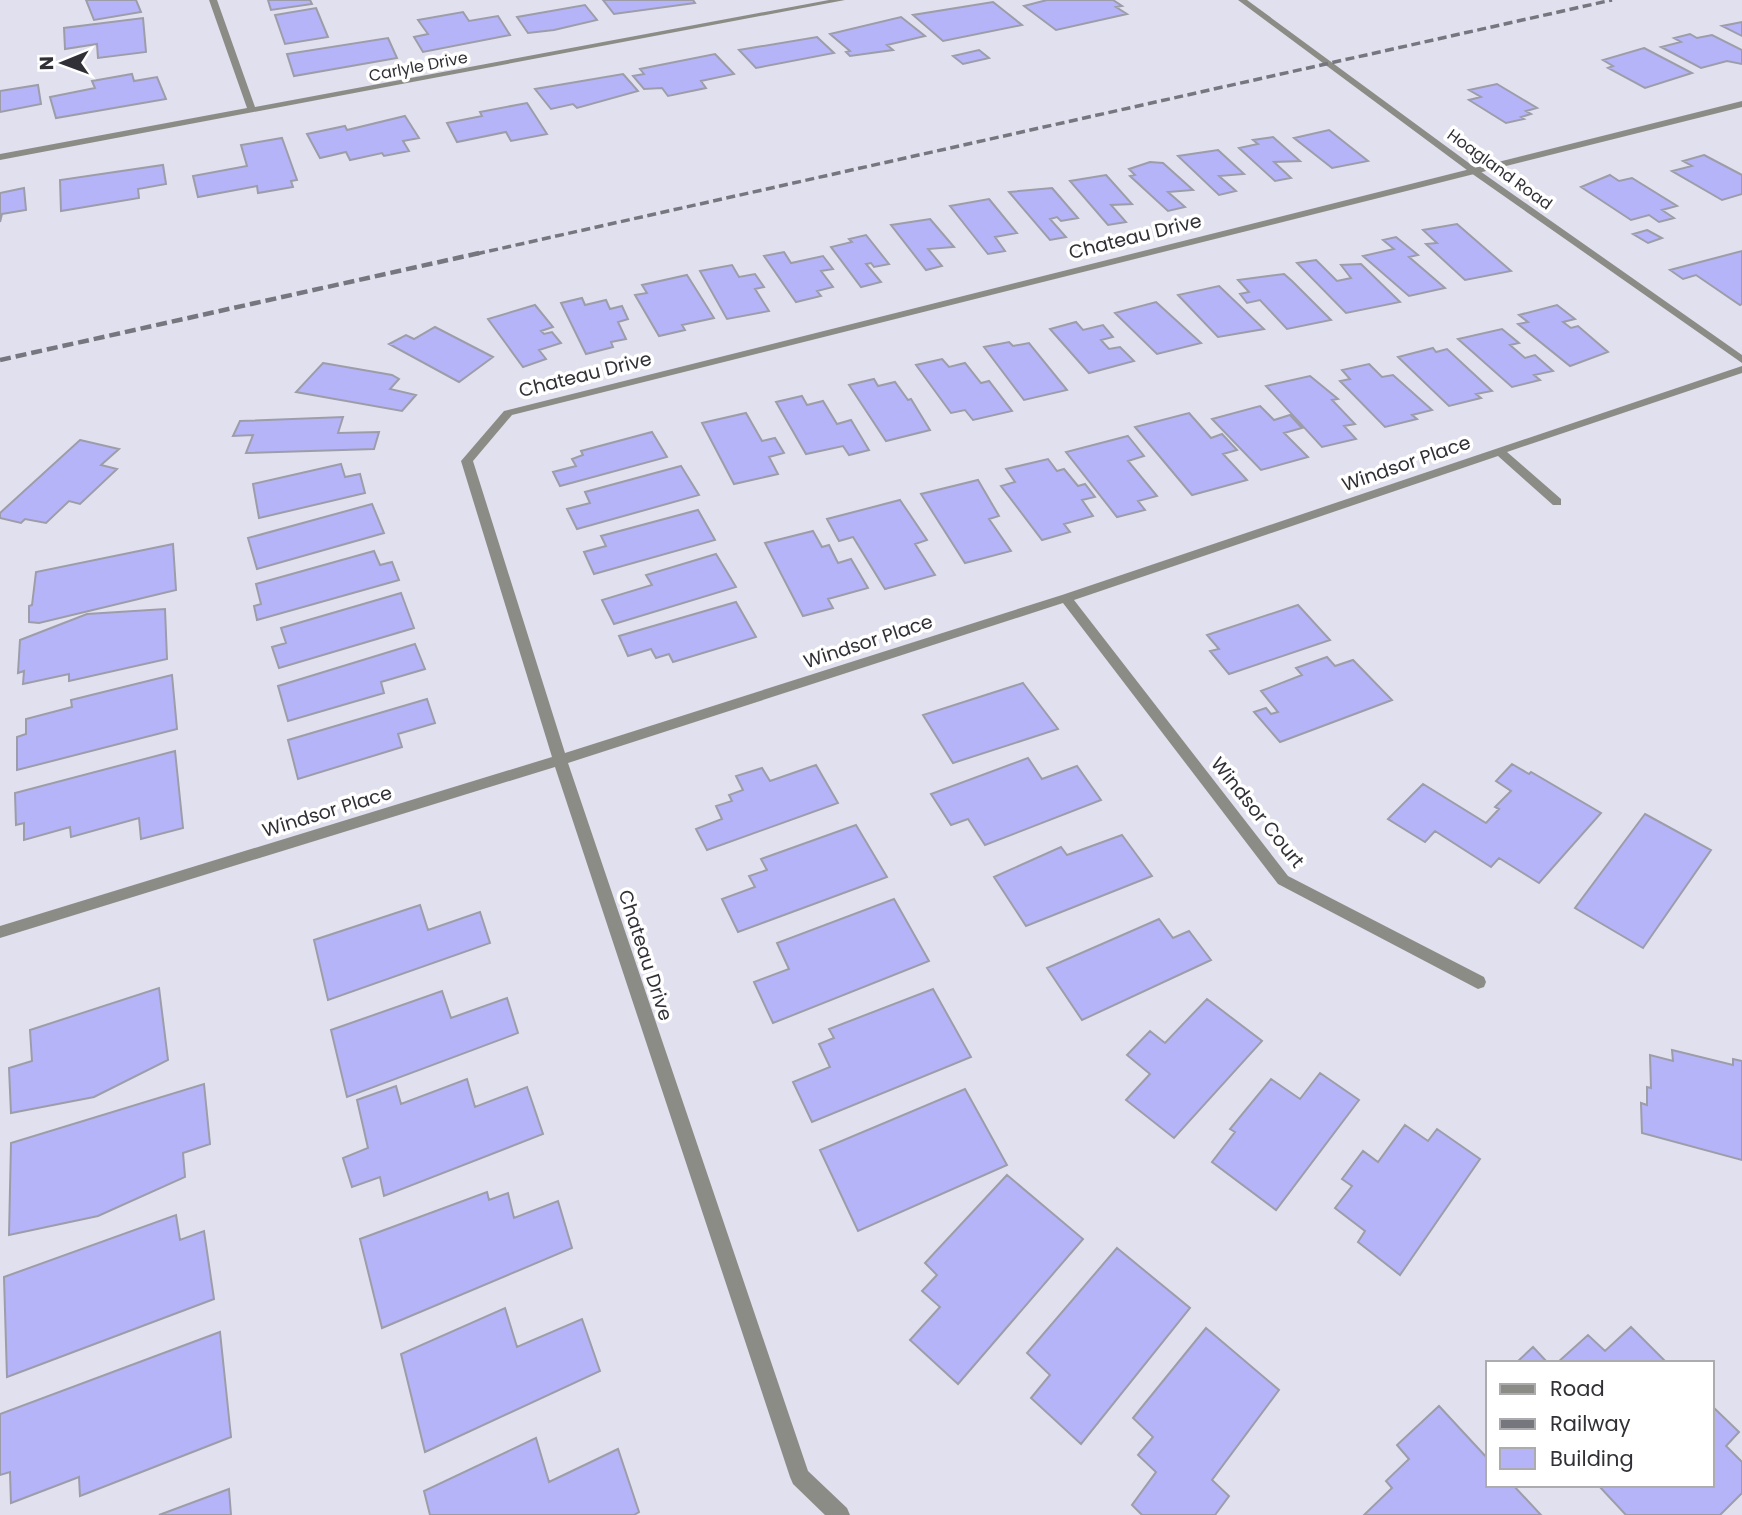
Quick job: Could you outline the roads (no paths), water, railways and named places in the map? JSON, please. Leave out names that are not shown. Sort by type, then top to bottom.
[{"type":"street","points":[[213,0],[252,111]]},
{"type":"street","name":"Carlyle Drive","points":[[0,157],[841,0]]},
{"type":"street","name":"Hoagland Road","points":[[1242,0],[1474,171],[1742,360]]},
{"type":"street","name":"Chateau Drive","points":[[840,1515],[800,1477],[560,760],[467,461],[508,413],[1742,104]]},
{"type":"street","name":"Windsor Place","points":[[0,932],[560,760],[1066,598],[1742,369]]},
{"type":"street","points":[[1499,451],[1557,502]]},
{"type":"street","name":"Windsor Court","points":[[1066,598],[1283,880],[1478,982]]},
{"type":"railway","points":[[476,254],[1612,0]]},
{"type":"railway","points":[[0,360],[484,252]]}]
